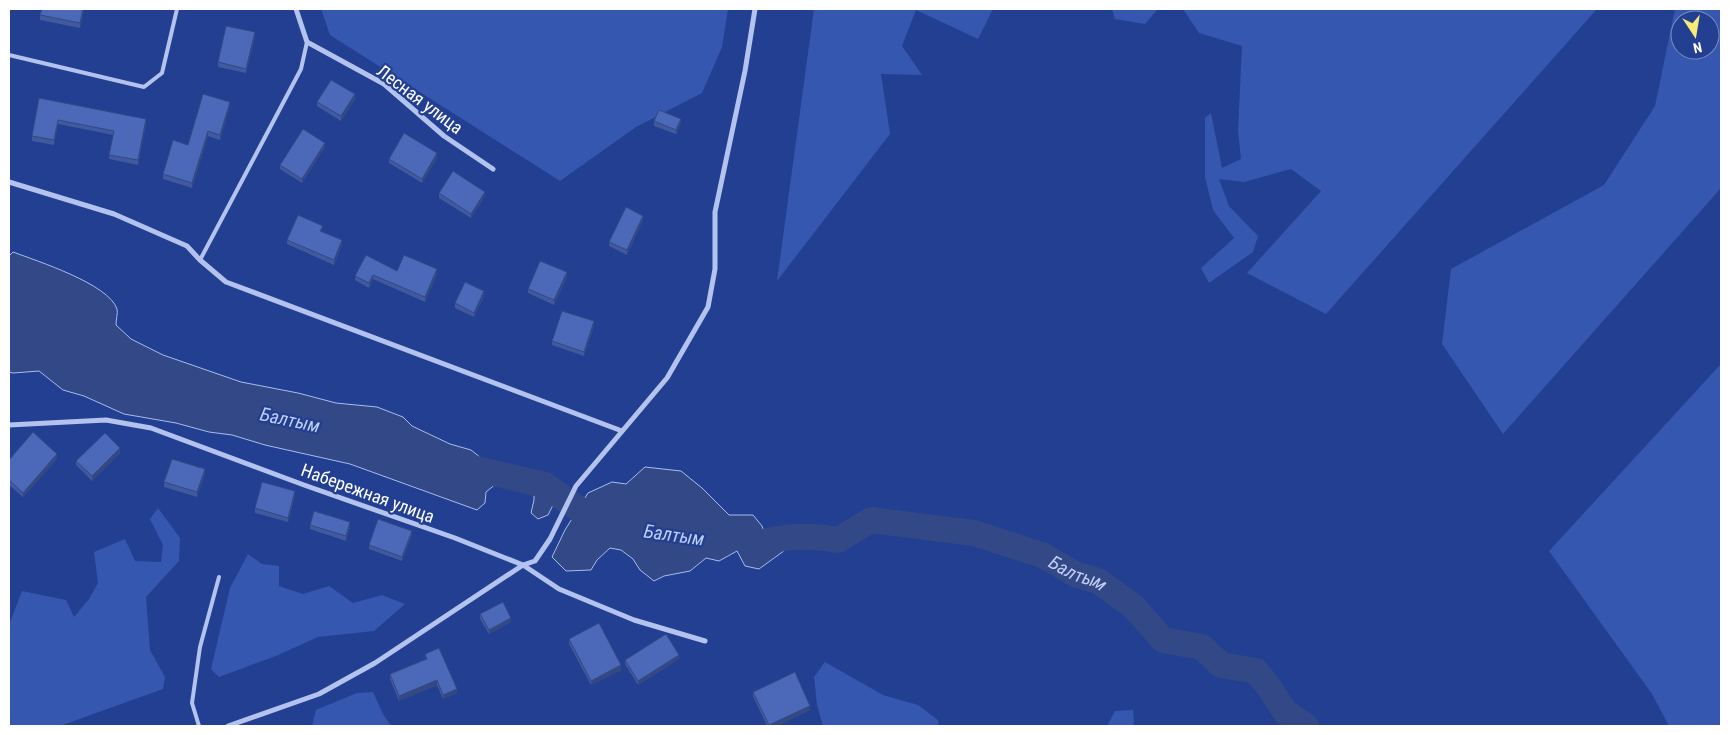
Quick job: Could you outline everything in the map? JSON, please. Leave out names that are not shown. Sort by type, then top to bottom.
[{"type":"street","points":[[296,9],[307,42]]},
{"type":"street","points":[[228,726],[319,694],[375,663],[523,565],[535,561],[550,539],[576,486],[667,378],[708,307],[715,269],[716,212],[745,71],[755,9]]},
{"type":"street","name":"Лесная улица","points":[[307,42],[384,84],[444,136],[493,169]]},
{"type":"street","points":[[9,182],[114,214],[187,246],[226,282],[622,431]]},
{"type":"street","name":"Набережная улица","points":[[9,425],[106,420],[151,428],[304,485],[455,538],[523,565],[558,589],[634,620],[706,641]]},
{"type":"lane","points":[[9,55],[144,87],[162,73],[177,9]]},
{"type":"lane","points":[[200,260],[301,69],[307,42]]},
{"type":"lane","points":[[199,726],[192,703],[200,648],[219,577]]},
{"type":"shaded area","points":[[321,9],[728,9],[722,47],[702,93],[636,127],[560,181],[330,35]]},
{"type":"shaded area","points":[[814,9],[993,9],[978,39],[916,10],[902,46],[922,75],[881,74],[890,134],[777,281]]},
{"type":"shaded area","points":[[1112,9],[1158,9],[1145,24],[1115,19]]},
{"type":"shaded area","points":[[1183,9],[1597,9],[1326,314],[1247,273],[1321,191],[1291,169],[1244,182],[1219,179],[1229,206],[1258,236],[1253,252],[1209,283],[1201,268],[1234,238],[1213,210],[1205,177],[1205,118],[1211,113],[1222,168],[1241,159],[1238,131],[1242,46],[1199,33]]},
{"type":"shaded area","points":[[1675,9],[1721,9],[1721,188],[1503,434],[1442,344],[1451,269],[1604,185],[1655,106],[1670,33],[1670,60],[1720,60],[1720,10]]},
{"type":"shaded area","points":[[1721,364],[1721,726],[1669,726],[1652,694],[1549,551]]},
{"type":"shaded area","points":[[158,508],[180,538],[179,561],[146,597],[150,650],[165,677],[163,689],[60,726],[9,726],[9,625],[22,591],[66,600],[74,617],[89,599],[98,583],[94,552],[125,539],[135,561],[161,562],[163,545],[150,519]]},
{"type":"shaded area","points":[[248,554],[262,564],[279,566],[279,586],[303,594],[329,586],[353,603],[382,595],[405,604],[374,631],[318,637],[276,656],[219,677],[211,669],[230,588]]},
{"type":"shaded area","points":[[825,662],[883,695],[918,705],[938,720],[939,726],[823,726],[817,705],[814,677]]},
{"type":"shaded area","points":[[373,692],[391,726],[312,726],[316,710],[357,693]]},
{"type":"shaded area","points":[[1133,710],[1134,726],[1107,726],[1115,711]]},
{"type":"water","points":[[13,252],[71,274],[101,291],[117,309],[116,325],[131,339],[163,355],[241,382],[298,393],[336,403],[377,407],[403,417],[412,426],[450,444],[471,450],[490,465],[503,470],[502,479],[486,492],[485,503],[477,510],[350,464],[265,445],[232,435],[124,414],[84,396],[63,390],[39,371],[9,372],[9,256]]},
{"type":"water","points":[[645,467],[681,471],[702,488],[729,515],[753,515],[762,526],[765,535],[781,534],[792,528],[799,540],[759,569],[745,566],[737,551],[719,561],[706,558],[690,571],[664,576],[654,581],[640,570],[633,559],[621,550],[610,548],[597,560],[591,570],[566,571],[552,557],[565,530],[588,493],[612,482],[626,484]]},
{"type":"water","points":[[544,479],[557,487],[557,497],[548,515],[538,519],[531,513],[534,500],[534,486]]},
{"type":"building","points":[[42,9],[83,9],[80,23],[40,15]]},
{"type":"building","points":[[226,26],[255,32],[246,69],[218,62]]},
{"type":"building","points":[[331,80],[355,94],[341,116],[317,102]]},
{"type":"building","points":[[203,94],[230,102],[220,135],[208,131],[192,183],[163,174],[173,140],[188,145]]},
{"type":"building","points":[[39,98],[146,119],[138,160],[109,155],[114,131],[58,120],[54,140],[32,136]]},
{"type":"building","points":[[659,110],[681,119],[676,130],[654,121]]},
{"type":"building","points":[[303,129],[325,143],[302,179],[280,165]]},
{"type":"building","points":[[404,133],[437,153],[422,179],[389,159]]},
{"type":"building","points":[[453,171],[485,192],[471,214],[439,193]]},
{"type":"building","points":[[626,207],[643,216],[627,250],[609,242]]},
{"type":"building","points":[[298,215],[323,226],[320,231],[342,240],[334,260],[287,240]]},
{"type":"building","points":[[366,255],[397,271],[404,255],[437,269],[425,297],[373,275],[369,283],[355,276]]},
{"type":"building","points":[[540,261],[567,272],[554,300],[528,289]]},
{"type":"building","points":[[465,282],[484,291],[474,313],[455,303]]},
{"type":"building","points":[[562,311],[594,321],[584,352],[552,341]]},
{"type":"building","points":[[33,432],[57,454],[23,493],[9,480],[9,460]]},
{"type":"building","points":[[105,433],[120,448],[92,476],[76,461]]},
{"type":"building","points":[[172,459],[205,469],[197,492],[164,482]]},
{"type":"building","points":[[262,482],[295,491],[288,518],[255,508]]},
{"type":"building","points":[[314,511],[350,522],[346,536],[310,525]]},
{"type":"building","points":[[378,519],[412,531],[402,557],[369,545]]},
{"type":"building","points":[[503,602],[511,618],[489,630],[480,614]]},
{"type":"building","points":[[599,623],[621,665],[591,681],[569,639]]},
{"type":"building","points":[[666,634],[679,655],[638,681],[625,660]]},
{"type":"building","points":[[439,648],[457,689],[443,695],[437,680],[399,696],[390,674],[427,659],[425,654]]},
{"type":"building","points":[[795,672],[810,706],[769,725],[753,692]]},
{"type":"waterway","name":"Балтым","points":[[468,467],[545,485],[588,516],[611,523]]},
{"type":"waterway","name":"Балтым","points":[[763,542],[800,537],[838,540],[871,520],[974,533],[1042,555],[1075,574],[1098,581],[1134,607],[1163,640],[1202,647],[1221,665],[1256,671],[1285,712],[1306,726]]}]
